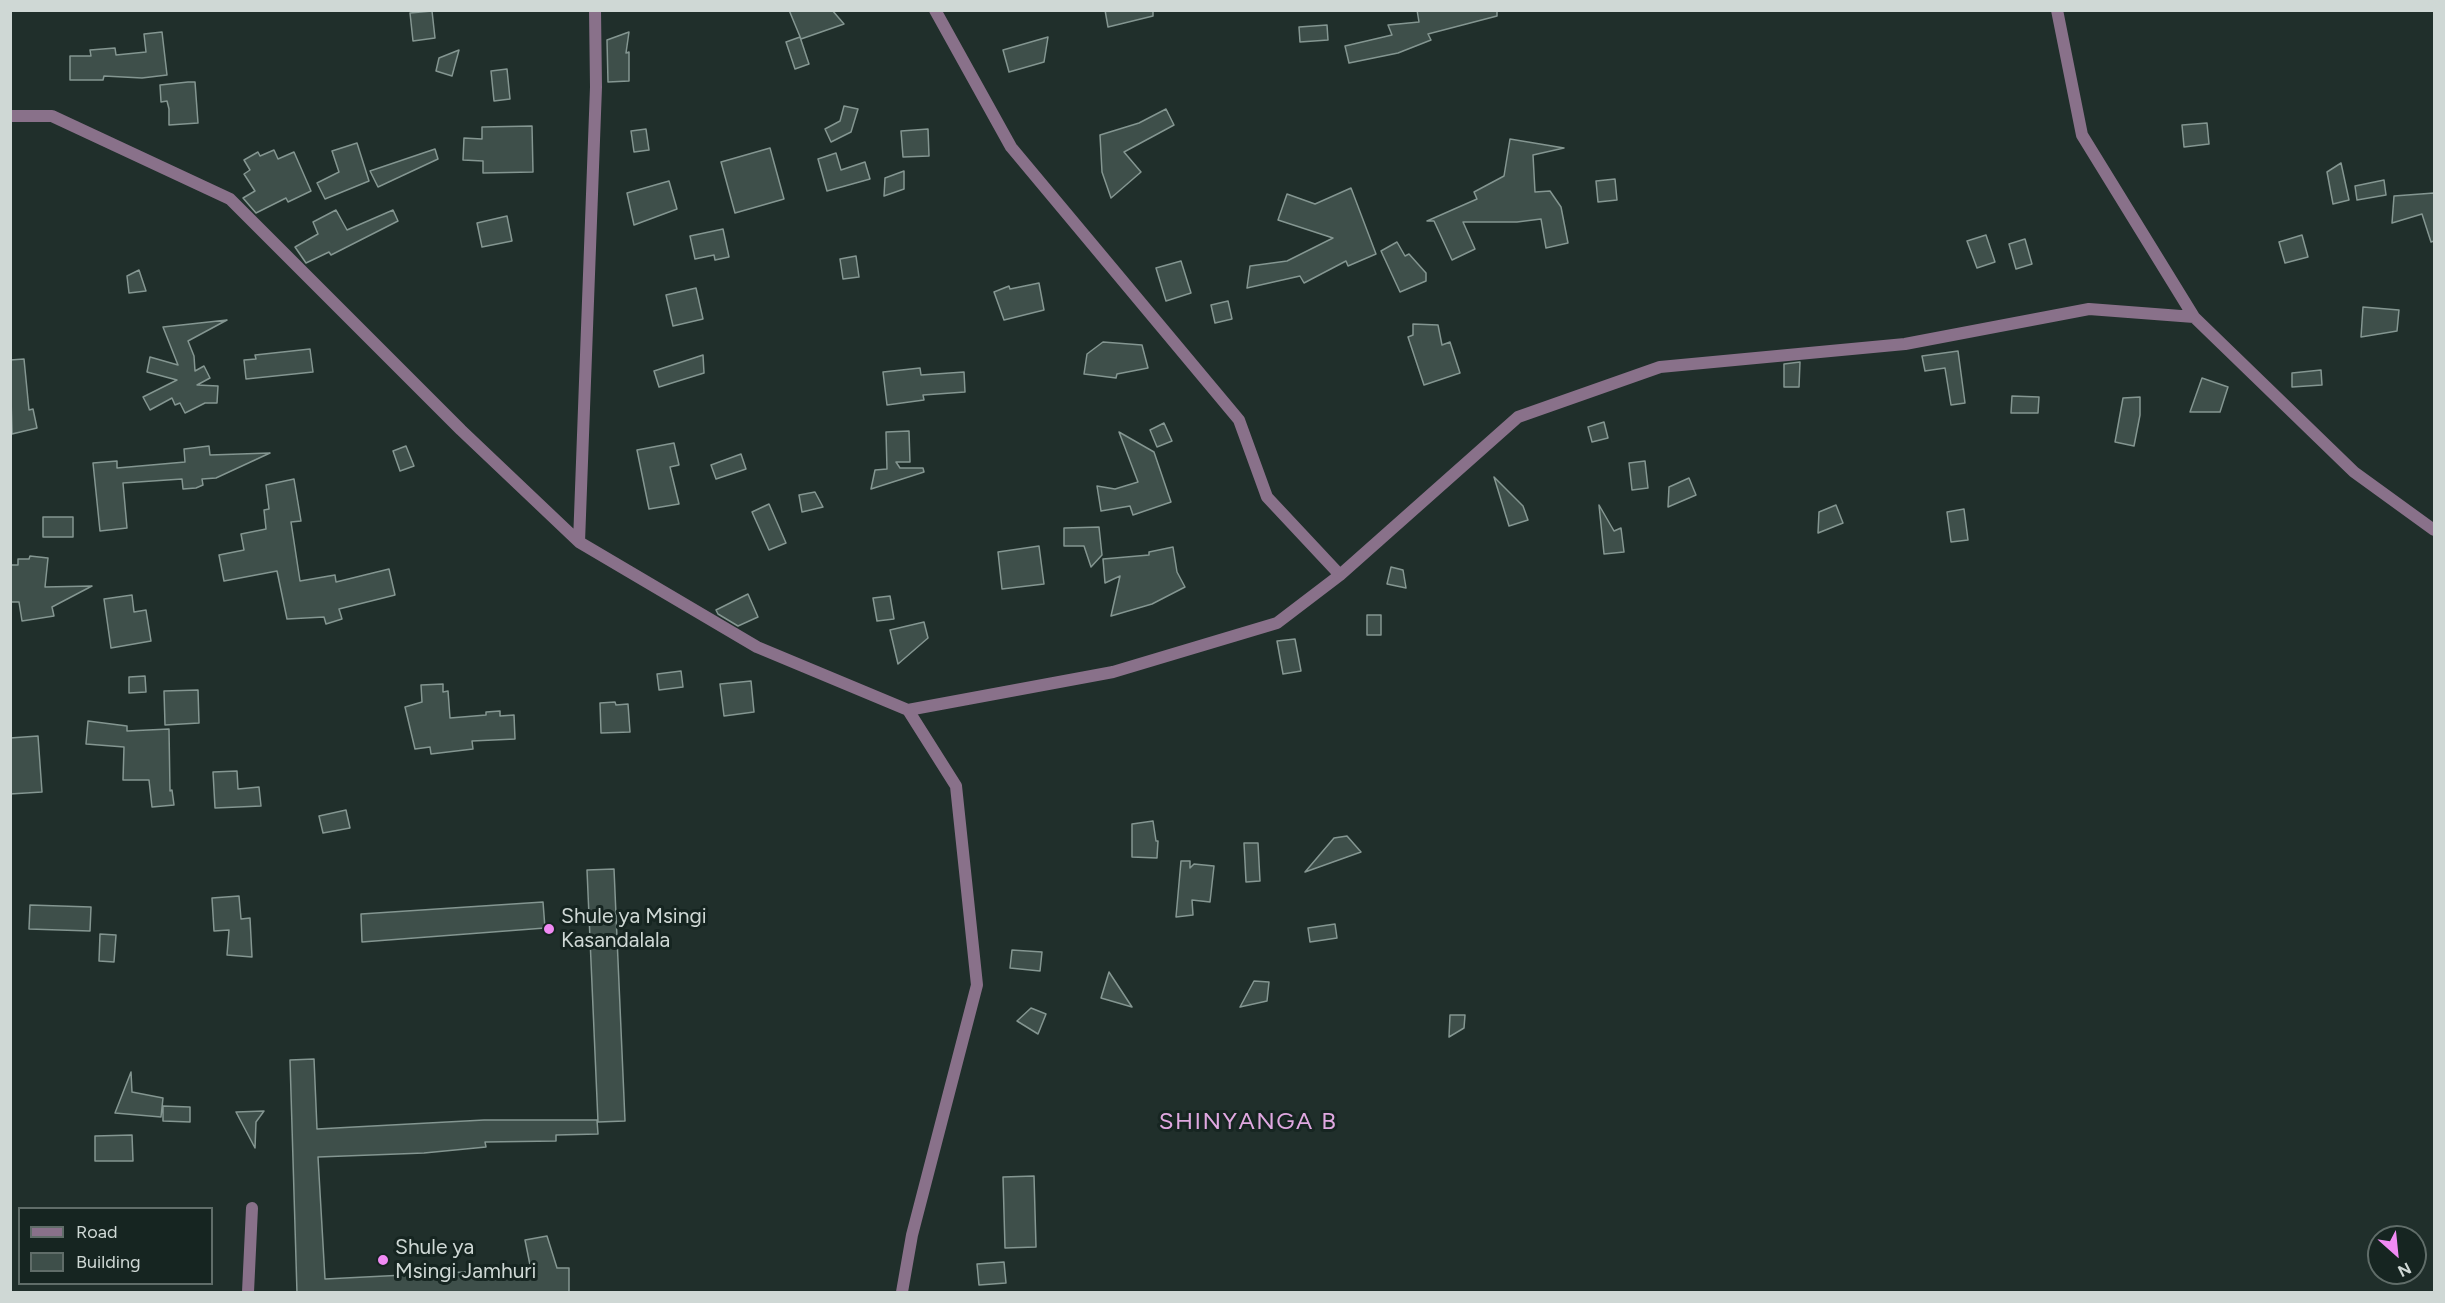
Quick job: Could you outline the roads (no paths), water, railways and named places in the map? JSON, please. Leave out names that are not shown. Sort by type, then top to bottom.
[{"type":"street","points":[[579,542],[596,87],[595,10]]},
{"type":"street","points":[[935,10],[1011,147],[1239,420],[1267,497],[1340,575]]},
{"type":"street","points":[[2057,10],[2082,135],[2194,317],[2354,472],[2434,530]]},
{"type":"street","points":[[10,116],[52,116],[230,199],[461,430],[579,542],[757,647],[908,710],[1113,672],[1277,623],[1340,575],[1518,417],[1660,367],[1905,344],[2089,309],[2194,317]]},
{"type":"street","points":[[902,1293],[912,1235],[977,985],[956,786],[908,710]]},
{"type":"street","points":[[248,1293],[252,1208]]},
{"type":"place","name":"Shule ya Msingi Kasandalala","points":[[549,929]]},
{"type":"place","name":"Shule ya Msingi Jamhuri","points":[[383,1260]]},
{"type":"district","name":"SHINYANGA B","points":[[1248,1122]]}]
